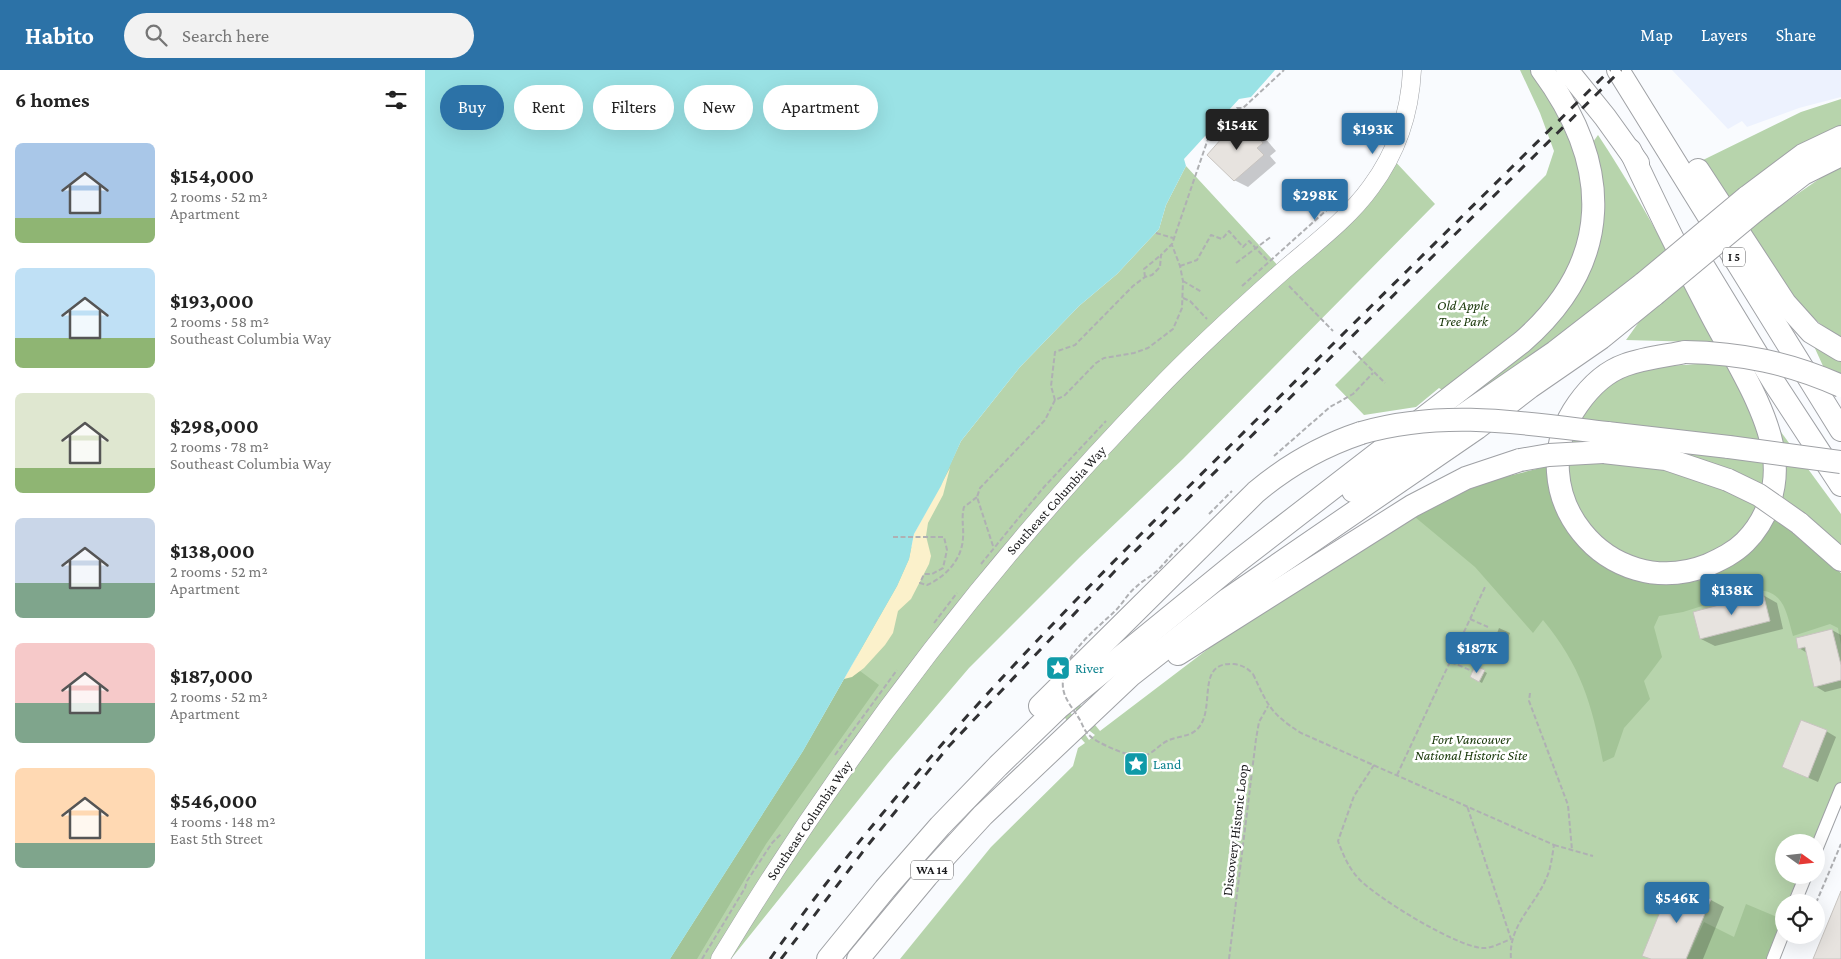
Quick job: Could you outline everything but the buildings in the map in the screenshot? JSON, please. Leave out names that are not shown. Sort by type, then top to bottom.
[{"type":"highway","points":[[828,959],[885,889],[946,820],[1028,736],[1090,681],[1189,603],[1237,562],[1522,342],[1563,299],[1577,274],[1587,248],[1592,220],[1593,183],[1588,155],[1577,126],[1565,103],[1542,70]]},
{"type":"highway","name":"I 5","points":[[1567,70],[1630,150],[1793,412],[1841,485]]},
{"type":"highway","points":[[1623,77],[1684,148],[1794,314],[1811,332],[1841,350]]},
{"type":"highway","name":"I 5","points":[[1623,77],[1841,430]]},
{"type":"highway","points":[[1079,723],[1131,675],[1215,609],[1477,428],[1530,387],[1601,338],[1649,289],[1751,204],[1803,155],[1841,137]]},
{"type":"highway","points":[[1630,150],[1670,235],[1756,402],[1768,430],[1774,457],[1775,477],[1771,499],[1758,526],[1745,542],[1721,560],[1696,570],[1678,574],[1659,574],[1641,571],[1611,560],[1581,533],[1567,509],[1561,485],[1559,462],[1562,438],[1570,415],[1584,395],[1601,378],[1623,365],[1685,352]]},
{"type":"highway","points":[[1751,204],[1811,169],[1841,155]]},
{"type":"highway","points":[[1189,603],[1649,289]]},
{"type":"highway","points":[[1477,428],[1574,373],[1604,362],[1635,354],[1685,352],[1749,356],[1814,374],[1841,386]]},
{"type":"highway","points":[[885,889],[906,850],[931,818],[1230,516],[1269,481],[1296,462],[1329,445],[1361,433],[1415,421],[1454,418],[1494,420],[1605,442],[1666,459],[1728,480],[1763,498],[1799,523],[1841,560]]},
{"type":"highway","points":[[1079,723],[1174,657],[1412,506],[1466,478],[1520,460],[1605,442],[1729,447],[1797,454],[1841,462]]},
{"type":"highway","name":"WA 14","points":[[857,959],[954,845],[1012,786],[1079,723]]},
{"type":"street","name":"Southeast Columbia Way","points":[[720,959],[801,830],[857,749],[906,681],[997,567],[1062,491],[1274,268],[1357,204],[1383,170],[1396,147],[1406,116],[1412,70]]},
{"type":"street","points":[[1823,834],[1841,789]]},
{"type":"street","points":[[1773,959],[1779,944]]},
{"type":"path","points":[[1145,277],[1145,269],[1171,244],[1210,133],[1237,108],[1243,108],[1284,70]]},
{"type":"path","points":[[1180,266],[1197,260],[1211,235],[1222,239],[1229,231],[1243,247],[1249,241],[1333,331]]},
{"type":"path","points":[[1156,233],[1173,238]]},
{"type":"path","points":[[1237,263],[1272,236]]},
{"type":"path","points":[[993,546],[977,498],[980,488],[1045,420],[1055,400],[1064,396],[1096,363],[1104,358],[1134,353],[1148,348],[1167,336],[1178,318],[1183,298],[1183,281],[1180,266],[1171,244]]},
{"type":"path","points":[[1055,400],[1051,386],[1055,352],[1075,345],[1111,306],[1145,277],[1152,275],[1160,267],[1161,255]]},
{"type":"path","points":[[1183,281],[1202,292]]},
{"type":"path","points":[[1183,298],[1190,301],[1207,319]]},
{"type":"path","points":[[1353,351],[1385,384]]},
{"type":"path","points":[[1276,454],[1330,407],[1353,394],[1373,372]]},
{"type":"path","points":[[893,537],[944,537],[947,550],[943,568],[932,574],[924,574],[920,583],[927,586],[949,571],[962,548],[963,507],[977,498]]},
{"type":"path","points":[[1183,543],[1158,570],[1129,593],[1113,613],[1099,624],[1071,655],[1064,670],[1062,682],[1069,706],[1093,739],[1123,754],[1142,756],[1150,754],[1164,742],[1191,733],[1201,724],[1208,705],[1207,684],[1213,671],[1222,666],[1233,664],[1244,667],[1253,674],[1268,706],[1280,720],[1301,733],[1554,845],[1593,856]]},
{"type":"path","points":[[1397,774],[1485,586]]},
{"type":"path","points":[[1470,619],[1488,627]]},
{"type":"path","points":[[1451,662],[1472,671]]},
{"type":"path","points":[[1530,693],[1529,701],[1568,805],[1572,850]]},
{"type":"path","name":"Discovery Historic Loop","points":[[1229,959],[1256,739],[1259,722],[1268,706]]},
{"type":"path","points":[[1374,764],[1354,796],[1338,841],[1347,864],[1370,887],[1439,933],[1461,943],[1485,949],[1511,939],[1522,916],[1547,879],[1554,845]]},
{"type":"path","points":[[1467,806],[1511,939],[1511,959]]},
{"type":"path","points":[[1820,894],[1841,844]]},
{"type":"shaded area","points":[[1672,70],[1841,70],[1841,97],[1799,108],[1747,127],[1742,121],[1728,129]]},
{"type":"green space","name":"Old Apple Tree Park","points":[[1520,70],[1530,70],[1546,90],[1583,171],[1582,232],[1562,285],[1519,333],[1444,391],[1439,388],[1416,407],[1364,415],[1335,385],[1546,175],[1554,151],[1540,113]]},
{"type":"green space","points":[[1841,99],[1841,127],[1755,223],[1841,164],[1841,337],[1823,327],[1785,285],[1746,231],[1701,161],[1801,112]]},
{"type":"green space","points":[[1598,135],[1648,216],[1678,272],[1751,410],[1763,443],[1765,474],[1758,503],[1752,517],[1733,540],[1720,549],[1695,560],[1682,563],[1670,564],[1645,561],[1606,543],[1582,521],[1574,507],[1571,496],[1569,469],[1573,438],[1579,424],[1596,398],[1608,387],[1621,378],[1639,371],[1658,367],[1698,364],[1699,342],[1626,340],[1639,322],[1670,294],[1608,301],[1457,408],[1447,408],[1585,271],[1593,142]]},
{"type":"green space","points":[[1391,157],[1435,204],[1183,459],[1080,557],[969,668],[888,763],[731,959],[670,959],[803,751],[852,666],[913,544],[961,441],[1020,367],[1079,306],[1117,274],[1159,229],[1166,205],[1186,166],[1283,271]]},
{"type":"green space","points":[[1813,344],[1841,359],[1841,376],[1823,366]]},
{"type":"green space","points":[[1781,432],[1841,514],[1841,552],[1778,498],[1777,433]]},
{"type":"green space","points":[[1553,465],[1562,511],[1568,529],[1576,542],[1603,562],[1623,573],[1648,582],[1676,583],[1710,577],[1728,566],[1772,516],[1788,526],[1841,573],[1841,645],[1838,628],[1830,624],[1793,636],[1782,603],[1771,593],[1763,591],[1753,590],[1683,612],[1659,616],[1654,627],[1662,657],[1644,681],[1650,699],[1624,728],[1614,757],[1603,762],[1583,686],[1567,653],[1543,620],[1533,633],[1475,567],[1415,517],[1449,497],[1496,479]]},
{"type":"green space","name":"Fort Vancouver National Historic Site","points":[[1548,516],[1615,587],[1732,580],[1841,604],[1841,789],[1820,834],[1775,834],[1775,884],[1802,884],[1798,894],[1775,894],[1775,944],[1779,944],[1773,959],[900,959],[991,847],[1073,766],[1078,748],[1085,743],[1068,724],[1064,715],[1070,712],[1089,740],[1095,735],[1086,728],[1071,702],[1076,695],[1082,709],[1100,731],[1229,633],[1415,517]]},
{"type":"green space","points":[[860,671],[879,685],[766,844],[697,959],[670,959],[803,751],[844,679]]},
{"type":"green space","points":[[1746,904],[1775,916],[1775,944],[1779,944],[1773,959],[1687,959],[1704,922],[1734,937]]},
{"type":"sand","points":[[950,468],[943,495],[928,523],[926,536],[931,556],[929,564],[911,599],[898,611],[893,633],[885,645],[864,668],[852,677],[844,679],[897,586],[909,559],[914,534]]},
{"type":"water","points":[[425,70],[1275,70],[1251,97],[1239,99],[1184,159],[1186,166],[1166,205],[1159,229],[1117,274],[1079,306],[1020,367],[961,441],[941,486],[914,534],[909,559],[897,586],[803,751],[670,959],[425,959]]},
{"type":"railway","points":[[770,959],[877,820],[992,688],[1114,562],[1610,70]]},
{"type":"railway","points":[[781,959],[868,845],[949,746],[1114,572],[1621,70]]},
{"type":"place","name":"River","points":[[1058,668]]},
{"type":"place","name":"Land","points":[[1136,764]]}]
